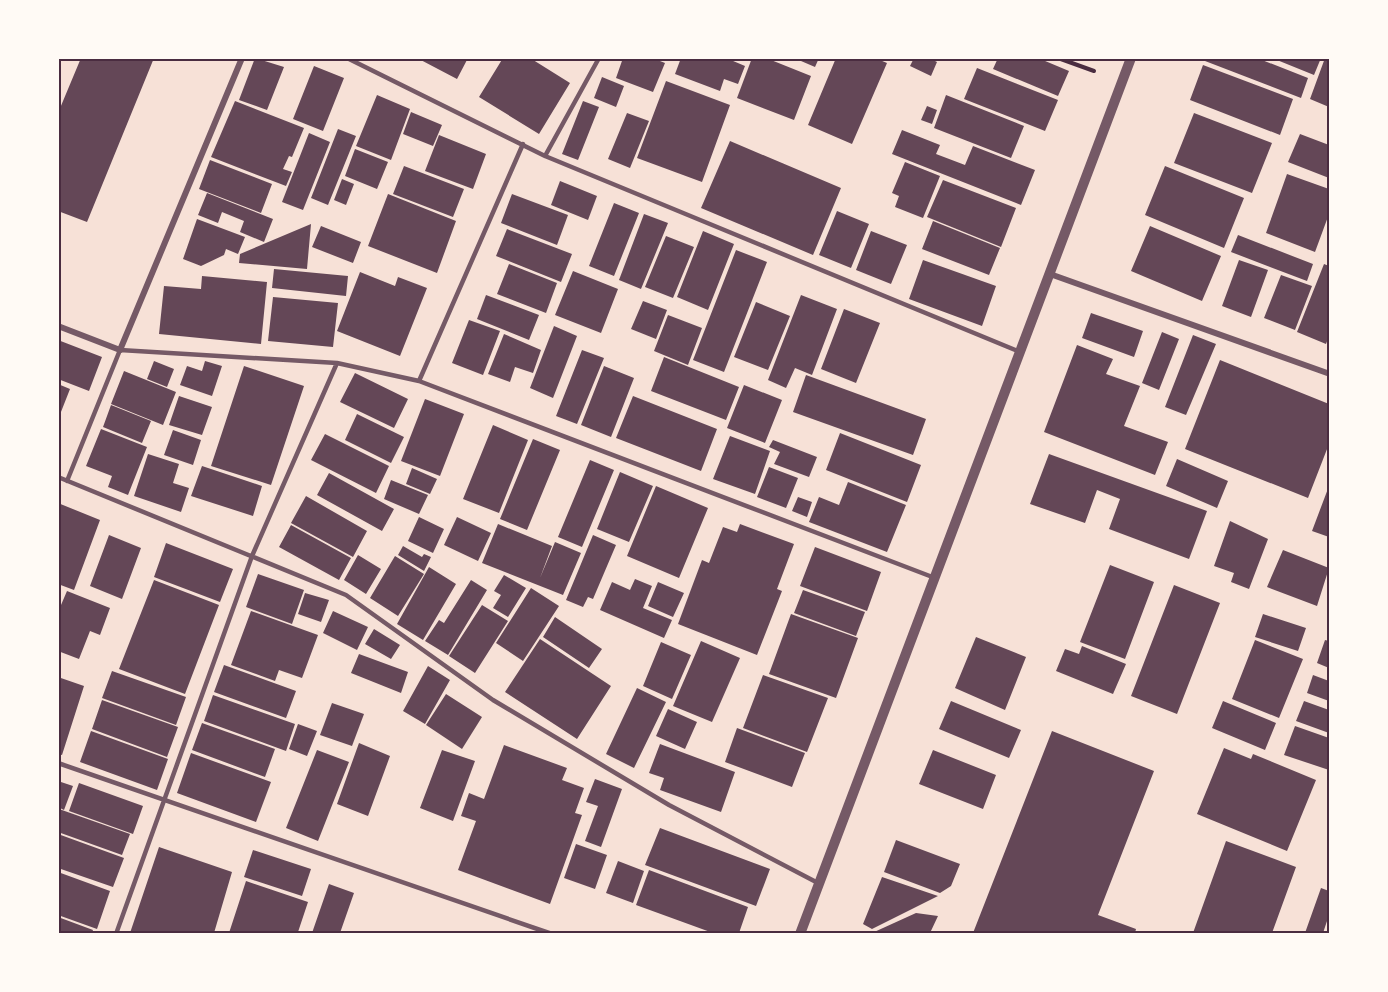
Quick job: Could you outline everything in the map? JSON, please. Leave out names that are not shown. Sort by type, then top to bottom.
[{"type":"street","points":[[58,326],[120,350],[242,58]]},
{"type":"street","points":[[800,933],[1131,58]]},
{"type":"street","points":[[1050,274],[1329,374]]},
{"type":"lane","points":[[347,58],[545,156],[1020,352]]},
{"type":"lane","points":[[545,156],[599,58]]},
{"type":"lane","points":[[418,381],[523,144]]},
{"type":"lane","points":[[67,481],[120,350],[337,363],[418,381],[934,578]]},
{"type":"lane","points":[[116,933],[252,556],[337,363]]},
{"type":"lane","points":[[58,477],[346,595],[493,700],[669,805],[819,883]]},
{"type":"lane","points":[[58,763],[552,933]]},
{"type":"path","points":[[1058,58],[1123,81]]},
{"type":"building","points":[[81,58],[154,58],[87,222],[58,211],[58,113]]},
{"type":"building","points":[[255,58],[284,67],[267,110],[239,100]]},
{"type":"building","points":[[417,58],[468,58],[457,79]]},
{"type":"building","points":[[503,58],[530,58],[570,83],[539,134],[479,97]]},
{"type":"building","points":[[623,58],[661,58],[660,61],[665,63],[653,92],[616,78]]},
{"type":"building","points":[[681,58],[726,58],[745,66],[738,84],[724,79],[720,91],[675,74]]},
{"type":"building","points":[[752,58],[766,58],[811,76],[794,120],[737,98]]},
{"type":"building","points":[[794,58],[819,58],[815,67]]},
{"type":"building","points":[[836,58],[875,58],[887,63],[852,144],[808,125]]},
{"type":"building","points":[[914,58],[929,58],[937,62],[931,76],[910,66]]},
{"type":"building","points":[[998,58],[1038,58],[1069,71],[1058,96],[993,69]]},
{"type":"building","points":[[1206,58],[1257,58],[1308,78],[1301,98],[1205,61]]},
{"type":"building","points":[[1272,58],[1321,58],[1314,75]]},
{"type":"building","points":[[1325,58],[1329,58],[1329,107],[1310,99]]},
{"type":"building","points":[[1203,65],[1293,99],[1280,135],[1190,100]]},
{"type":"building","points":[[314,66],[344,78],[323,131],[293,119]]},
{"type":"building","points":[[977,68],[1058,100],[1045,131],[964,99]]},
{"type":"building","points":[[602,77],[624,86],[616,107],[594,98]]},
{"type":"building","points":[[666,81],[730,105],[702,182],[637,158]]},
{"type":"building","points":[[377,95],[410,109],[391,160],[356,146]]},
{"type":"building","points":[[946,95],[1024,126],[1011,158],[934,128]]},
{"type":"building","points":[[235,101],[304,128],[292,157],[289,156],[283,169],[292,172],[286,186],[211,157]]},
{"type":"building","points":[[583,101],[599,107],[578,160],[562,154]]},
{"type":"building","points":[[927,106],[937,110],[932,124],[921,120]]},
{"type":"building","points":[[411,112],[442,125],[433,146],[403,134]]},
{"type":"building","points":[[627,113],[649,121],[630,168],[608,159]]},
{"type":"building","points":[[1194,113],[1272,143],[1252,193],[1174,163]]},
{"type":"building","points":[[338,129],[356,136],[328,205],[311,198]]},
{"type":"building","points":[[902,130],[940,145],[936,154],[965,165],[973,146],[1035,170],[1021,205],[892,154]]},
{"type":"building","points":[[309,133],[330,142],[303,210],[282,202]]},
{"type":"building","points":[[1300,134],[1329,145],[1329,178],[1288,162]]},
{"type":"building","points":[[439,135],[486,154],[473,189],[425,171]]},
{"type":"building","points":[[730,141],[841,188],[813,255],[701,208]]},
{"type":"building","points":[[355,149],[388,162],[377,189],[345,176]]},
{"type":"building","points":[[210,160],[272,184],[261,213],[199,189]]},
{"type":"building","points":[[905,162],[940,176],[923,218],[895,207],[899,196],[892,193]]},
{"type":"building","points":[[404,166],[464,189],[453,217],[393,194]]},
{"type":"building","points":[[1165,166],[1244,198],[1224,248],[1145,215]]},
{"type":"building","points":[[1287,174],[1329,189],[1329,214],[1315,252],[1266,233]]},
{"type":"building","points":[[342,179],[354,184],[346,205],[334,200]]},
{"type":"building","points":[[943,180],[1016,208],[1001,247],[927,217]]},
{"type":"building","points":[[560,181],[597,196],[588,220],[551,205]]},
{"type":"building","points":[[207,193],[273,219],[264,242],[240,232],[244,221],[222,212],[218,223],[198,215]]},
{"type":"building","points":[[388,194],[456,221],[437,273],[368,246]]},
{"type":"building","points":[[512,194],[568,215],[557,245],[501,223]]},
{"type":"building","points":[[614,203],[639,213],[614,276],[589,266]]},
{"type":"building","points":[[837,211],[869,224],[851,268],[819,255]]},
{"type":"building","points":[[644,214],[668,223],[641,289],[619,280]]},
{"type":"building","points":[[197,219],[245,237],[238,254],[226,249],[224,255],[201,266],[183,259]]},
{"type":"building","points":[[933,221],[1000,248],[989,275],[922,249]]},
{"type":"building","points":[[311,224],[307,269],[239,263],[240,254]]},
{"type":"building","points":[[321,226],[361,242],[353,263],[312,247]]},
{"type":"building","points":[[1150,226],[1221,256],[1202,301],[1131,271]]},
{"type":"building","points":[[507,229],[572,254],[561,282],[496,256]]},
{"type":"building","points":[[703,231],[734,244],[708,310],[677,297]]},
{"type":"building","points":[[871,231],[907,245],[891,284],[856,270]]},
{"type":"building","points":[[1238,235],[1313,264],[1307,281],[1231,252]]},
{"type":"building","points":[[666,236],[694,247],[673,298],[645,287]]},
{"type":"building","points":[[736,250],[767,262],[724,372],[693,360]]},
{"type":"building","points":[[923,260],[996,286],[982,326],[909,299]]},
{"type":"building","points":[[1239,260],[1268,270],[1251,317],[1222,306]]},
{"type":"building","points":[[509,264],[557,283],[546,313],[497,294]]},
{"type":"building","points":[[1324,264],[1329,266],[1329,336],[1326,344],[1297,332]]},
{"type":"building","points":[[274,269],[348,276],[346,296],[272,288]]},
{"type":"building","points":[[573,271],[618,289],[601,333],[555,315]]},
{"type":"building","points":[[360,272],[395,286],[398,277],[427,288],[400,356],[337,331]]},
{"type":"building","points":[[1281,275],[1312,286],[1295,330],[1264,318]]},
{"type":"building","points":[[202,276],[267,282],[261,344],[159,334],[164,286],[201,289]]},
{"type":"building","points":[[486,295],[539,315],[529,340],[477,319]]},
{"type":"building","points":[[801,295],[837,309],[812,375],[795,368],[786,388],[768,380]]},
{"type":"building","points":[[273,297],[338,303],[333,347],[268,341]]},
{"type":"building","points":[[643,301],[667,310],[656,339],[631,329]]},
{"type":"building","points":[[756,302],[790,316],[768,370],[734,357]]},
{"type":"building","points":[[844,309],[880,323],[856,383],[821,369]]},
{"type":"building","points":[[1091,313],[1143,331],[1134,357],[1082,338]]},
{"type":"building","points":[[668,315],[702,328],[688,365],[654,351]]},
{"type":"building","points":[[469,320],[500,331],[483,375],[452,363]]},
{"type":"building","points":[[554,326],[577,336],[553,398],[530,388]]},
{"type":"building","points":[[1162,332],[1179,339],[1159,390],[1142,383]]},
{"type":"building","points":[[504,334],[541,350],[533,373],[515,367],[510,382],[488,374]]},
{"type":"building","points":[[1193,335],[1216,344],[1186,415],[1165,407]]},
{"type":"building","points":[[58,340],[102,357],[89,391],[58,379]]},
{"type":"building","points":[[1077,345],[1113,359],[1106,374],[1140,386],[1124,426],[1168,442],[1155,475],[1044,432]]},
{"type":"building","points":[[582,350],[604,358],[577,424],[556,416]]},
{"type":"building","points":[[664,357],[739,387],[726,420],[651,391]]},
{"type":"building","points":[[1220,360],[1329,404],[1329,444],[1308,498],[1185,449]]},
{"type":"building","points":[[154,361],[174,369],[167,387],[147,379]]},
{"type":"building","points":[[205,361],[222,366],[212,396],[180,385],[187,366],[202,371]]},
{"type":"building","points":[[244,366],[304,386],[271,485],[211,466]]},
{"type":"building","points":[[604,366],[634,378],[611,437],[581,425]]},
{"type":"building","points":[[124,371],[176,392],[163,425],[111,404]]},
{"type":"building","points":[[355,373],[408,399],[394,428],[340,402]]},
{"type":"building","points":[[806,375],[926,419],[913,455],[793,412]]},
{"type":"building","points":[[58,384],[70,389],[59,417],[58,417]]},
{"type":"building","points":[[744,385],[782,400],[765,443],[727,428]]},
{"type":"building","points":[[179,396],[212,407],[202,435],[169,425]]},
{"type":"building","points":[[633,396],[717,429],[701,471],[616,438]]},
{"type":"building","points":[[425,399],[464,414],[440,476],[401,461]]},
{"type":"building","points":[[111,405],[151,421],[142,443],[103,427]]},
{"type":"building","points":[[357,414],[404,437],[391,463],[345,440]]},
{"type":"building","points":[[493,425],[528,440],[499,513],[463,499]]},
{"type":"building","points":[[101,429],[147,447],[128,495],[108,487],[112,476],[86,466]]},
{"type":"building","points":[[173,430],[201,440],[193,465],[164,455]]},
{"type":"building","points":[[840,433],[921,465],[907,502],[826,470]]},
{"type":"building","points":[[325,434],[389,466],[376,493],[311,460]]},
{"type":"building","points":[[730,436],[770,451],[755,494],[713,479]]},
{"type":"building","points":[[533,439],[560,450],[527,530],[500,519]]},
{"type":"building","points":[[773,440],[817,457],[809,477],[774,464],[780,452],[769,447]]},
{"type":"building","points":[[148,454],[179,464],[173,483],[189,488],[181,512],[134,496]]},
{"type":"building","points":[[1049,454],[1207,511],[1189,559],[1109,529],[1120,499],[1097,490],[1085,523],[1030,504]]},
{"type":"building","points":[[1177,459],[1228,481],[1217,508],[1166,486]]},
{"type":"building","points":[[590,460],[614,470],[582,547],[558,537]]},
{"type":"building","points":[[202,466],[262,486],[253,516],[191,496]]},
{"type":"building","points":[[769,467],[798,478],[786,508],[757,497]]},
{"type":"building","points":[[412,468],[437,479],[430,494],[406,484]]},
{"type":"building","points":[[620,472],[653,486],[629,542],[597,529]]},
{"type":"building","points":[[329,473],[394,509],[382,531],[317,495]]},
{"type":"building","points":[[391,480],[428,495],[419,514],[384,499]]},
{"type":"building","points":[[848,482],[906,505],[887,552],[809,522],[819,497],[839,505]]},
{"type":"building","points":[[656,486],[708,508],[679,578],[627,556]]},
{"type":"building","points":[[1329,486],[1329,537],[1312,531]]},
{"type":"building","points":[[306,496],[367,531],[353,557],[291,523]]},
{"type":"building","points":[[798,497],[812,502],[807,517],[792,511]]},
{"type":"building","points":[[58,503],[100,520],[74,590],[58,584]]},
{"type":"building","points":[[419,517],[444,529],[433,553],[408,541]]},
{"type":"building","points":[[457,517],[491,533],[478,561],[444,545]]},
{"type":"building","points":[[1230,521],[1268,539],[1249,589],[1231,582],[1234,573],[1214,566]]},
{"type":"building","points":[[498,524],[552,546],[540,578],[555,542],[581,553],[563,595],[482,563]]},
{"type":"building","points":[[740,524],[794,544],[777,589],[782,591],[757,655],[678,624],[702,560],[709,563],[723,527],[737,532]]},
{"type":"building","points":[[291,525],[351,558],[339,580],[279,547]]},
{"type":"building","points":[[109,535],[141,548],[122,599],[90,586]]},
{"type":"building","points":[[593,535],[616,545],[593,599],[588,597],[583,607],[566,600]]},
{"type":"building","points":[[166,543],[233,569],[220,602],[154,577]]},
{"type":"building","points":[[403,546],[422,557],[424,554],[431,557],[424,571],[398,555]]},
{"type":"building","points":[[815,547],[881,572],[867,611],[800,586]]},
{"type":"building","points":[[1283,550],[1329,568],[1317,606],[1267,587]]},
{"type":"building","points":[[358,555],[381,569],[366,594],[344,580]]},
{"type":"building","points":[[395,556],[424,574],[398,616],[370,598]]},
{"type":"building","points":[[1110,565],[1154,582],[1125,659],[1080,642]]},
{"type":"building","points":[[429,567],[456,584],[423,640],[397,624]]},
{"type":"building","points":[[258,574],[304,590],[292,624],[246,607]]},
{"type":"building","points":[[504,575],[526,588],[508,617],[493,608],[501,595],[494,591]]},
{"type":"building","points":[[635,579],[652,586],[643,608],[672,620],[664,638],[600,610],[612,582],[630,590]]},
{"type":"building","points":[[154,580],[219,605],[185,694],[119,669]]},
{"type":"building","points":[[471,580],[487,590],[448,655],[425,641],[439,620],[444,623]]},
{"type":"building","points":[[658,582],[684,593],[673,617],[648,606]]},
{"type":"building","points":[[1174,585],[1220,603],[1177,714],[1131,696]]},
{"type":"building","points":[[531,588],[559,606],[523,661],[496,643]]},
{"type":"building","points":[[803,590],[865,612],[856,636],[794,613]]},
{"type":"building","points":[[67,591],[110,608],[100,635],[90,631],[79,659],[58,651],[58,612]]},
{"type":"building","points":[[305,593],[329,600],[321,622],[298,614]]},
{"type":"building","points":[[482,605],[508,621],[475,673],[449,656]]},
{"type":"building","points":[[251,611],[318,635],[302,678],[279,670],[275,681],[231,665]]},
{"type":"building","points":[[333,611],[368,627],[357,650],[323,633]]},
{"type":"building","points":[[791,614],[858,638],[836,698],[769,674]]},
{"type":"building","points":[[1263,614],[1306,628],[1298,651],[1255,637]]},
{"type":"building","points":[[555,617],[602,649],[589,668],[543,637]]},
{"type":"building","points":[[374,629],[400,645],[391,659],[365,644]]},
{"type":"building","points":[[976,637],[1026,657],[1005,710],[955,688]]},
{"type":"building","points":[[540,639],[611,686],[577,739],[505,692]]},
{"type":"building","points":[[1255,640],[1303,659],[1279,718],[1232,699]]},
{"type":"building","points":[[1325,640],[1329,641],[1329,668],[1317,663]]},
{"type":"building","points":[[701,641],[740,658],[712,722],[673,706]]},
{"type":"building","points":[[661,642],[691,655],[672,699],[643,686]]},
{"type":"building","points":[[1082,646],[1126,664],[1113,694],[1056,671],[1065,649],[1079,654]]},
{"type":"building","points":[[359,654],[408,672],[401,693],[351,673]]},
{"type":"building","points":[[224,665],[296,691],[286,718],[214,692]]},
{"type":"building","points":[[428,666],[450,680],[425,724],[403,711]]},
{"type":"building","points":[[112,671],[186,697],[176,725],[102,698]]},
{"type":"building","points":[[763,675],[828,698],[807,752],[743,728]]},
{"type":"building","points":[[1313,675],[1329,681],[1329,701],[1307,693]]},
{"type":"building","points":[[58,677],[84,686],[62,755],[58,754]]},
{"type":"building","points":[[637,688],[666,702],[634,768],[606,754]]},
{"type":"building","points":[[446,694],[482,717],[462,749],[426,725]]},
{"type":"building","points":[[213,695],[295,724],[286,751],[204,721]]},
{"type":"building","points":[[102,700],[178,727],[167,757],[92,729]]},
{"type":"building","points":[[951,701],[1021,730],[1009,758],[939,729]]},
{"type":"building","points":[[1223,701],[1276,723],[1265,750],[1212,728]]},
{"type":"building","points":[[1304,701],[1329,710],[1329,733],[1296,721]]},
{"type":"building","points":[[332,703],[364,714],[352,746],[320,735]]},
{"type":"building","points":[[668,709],[697,722],[685,749],[656,736]]},
{"type":"building","points":[[202,723],[275,749],[265,777],[192,750]]},
{"type":"building","points":[[298,724],[317,731],[307,756],[289,749]]},
{"type":"building","points":[[1295,726],[1329,738],[1329,770],[1284,755]]},
{"type":"building","points":[[737,728],[805,753],[792,787],[725,762]]},
{"type":"building","points":[[91,731],[168,759],[157,790],[80,762]]},
{"type":"building","points":[[1052,731],[1154,771],[1098,915],[1136,929],[1135,933],[973,933]]},
{"type":"building","points":[[359,743],[390,756],[368,816],[337,804]]},
{"type":"building","points":[[660,744],[735,772],[721,812],[660,790],[664,778],[649,773]]},
{"type":"building","points":[[504,745],[567,768],[562,780],[584,788],[575,813],[582,815],[550,904],[458,870],[476,821],[461,816],[469,793],[484,799]]},
{"type":"building","points":[[1224,748],[1251,759],[1253,754],[1316,780],[1287,851],[1197,814]]},
{"type":"building","points":[[317,750],[349,762],[318,841],[286,828]]},
{"type":"building","points":[[442,750],[475,761],[453,821],[420,808]]},
{"type":"building","points":[[933,750],[996,775],[983,809],[919,784]]},
{"type":"building","points":[[191,753],[271,782],[256,822],[177,793]]},
{"type":"building","points":[[595,779],[622,789],[601,847],[585,841],[598,806],[586,802]]},
{"type":"building","points":[[58,781],[73,786],[64,810],[58,807]]},
{"type":"building","points":[[79,783],[143,806],[133,834],[69,811]]},
{"type":"building","points":[[59,809],[130,834],[122,855],[58,832]]},
{"type":"building","points":[[660,828],[770,869],[756,906],[645,865]]},
{"type":"building","points":[[58,834],[124,858],[113,887],[58,868]]},
{"type":"building","points":[[896,840],[960,864],[951,886],[940,893],[884,872]]},
{"type":"building","points":[[1226,841],[1296,867],[1272,933],[1193,933]]},
{"type":"building","points":[[576,844],[607,855],[595,889],[564,878]]},
{"type":"building","points":[[159,847],[232,872],[214,933],[130,933]]},
{"type":"building","points":[[253,850],[311,869],[302,896],[244,877]]},
{"type":"building","points":[[618,861],[644,871],[633,903],[606,893]]},
{"type":"building","points":[[649,870],[748,907],[739,933],[713,933],[636,905]]},
{"type":"building","points":[[58,872],[110,891],[97,929],[58,915]]},
{"type":"building","points":[[882,877],[938,896],[872,929],[863,924]]},
{"type":"building","points":[[246,881],[308,902],[298,932],[229,933]]},
{"type":"building","points":[[329,884],[354,893],[340,933],[312,933]]},
{"type":"building","points":[[1321,888],[1329,891],[1329,915],[1323,933],[1305,933]]},
{"type":"building","points":[[916,913],[938,916],[930,933],[872,933]]},
{"type":"building","points":[[58,917],[93,930],[92,933],[58,933]]}]
